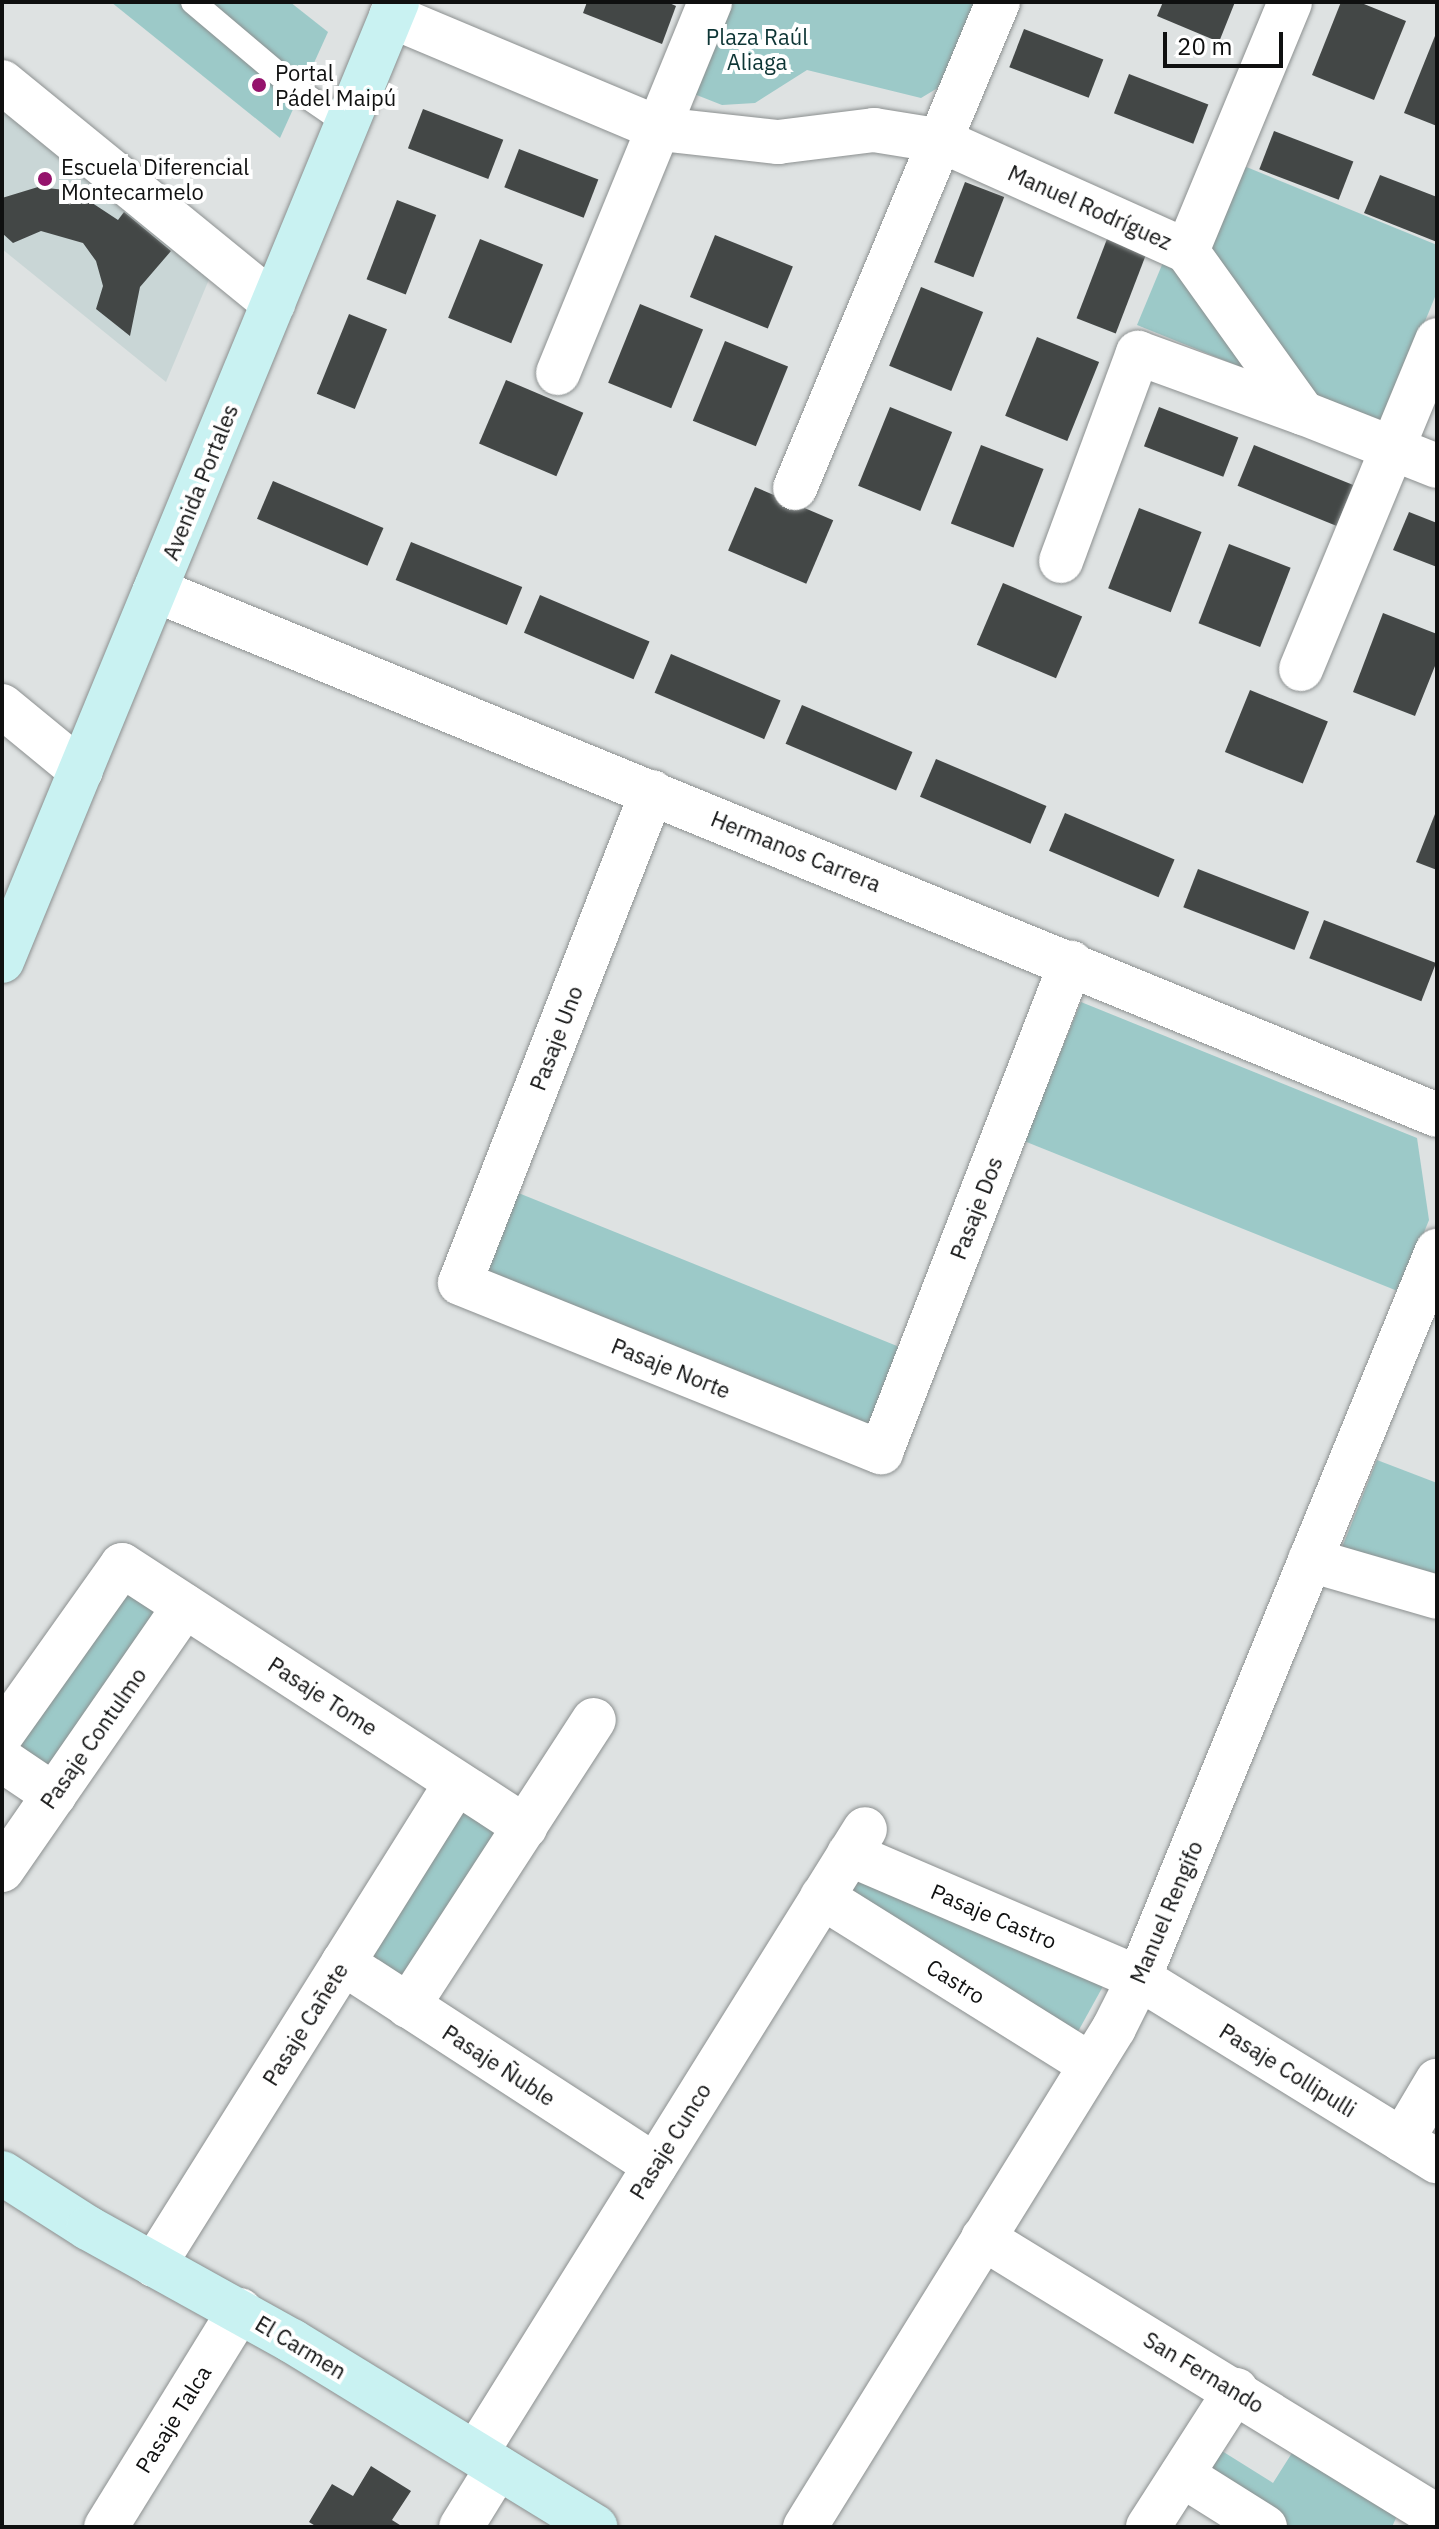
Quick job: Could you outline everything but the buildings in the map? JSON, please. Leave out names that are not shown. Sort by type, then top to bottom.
[{"type":"main road","name":"Avenida Portales","points":[[2,961],[394,9]]},
{"type":"main road","name":"El Carmen","points":[[2,2173],[154,2265],[240,2310],[595,2527]]},
{"type":"street","points":[[558,373],[710,2]]},
{"type":"street","points":[[795,488],[998,2]]},
{"type":"street","points":[[1187,251],[1290,2]]},
{"type":"street","name":"Manuel Rodríguez","points":[[394,9],[660,129],[778,142],[874,130],[942,141],[1187,251],[1303,413]]},
{"type":"street","points":[[2,82],[273,303]]},
{"type":"street","points":[[1301,669],[1437,340]]},
{"type":"street","points":[[1061,561],[1138,353],[1437,466]]},
{"type":"street","name":"Hermanos Carrera","points":[[155,590],[1436,1111]]},
{"type":"street","points":[[2,706],[81,771]]},
{"type":"street","name":"Pasaje Uno","points":[[460,1283],[652,792]]},
{"type":"street","name":"Pasaje Dos","points":[[881,1452],[1071,963]]},
{"type":"street","name":"Manuel Rengifo","points":[[805,2527],[1091,2065],[1139,1978],[1437,1251]]},
{"type":"street","name":"Pasaje Norte","points":[[460,1283],[881,1452]]},
{"type":"street","points":[[1310,1560],[1437,1597]]},
{"type":"street","name":"Pasaje Tome","points":[[2,1734],[122,1565],[525,1827]]},
{"type":"street","name":"Pasaje Contulmo","points":[[2,1870],[185,1606]]},
{"type":"street","points":[[408,2006],[594,1720]]},
{"type":"street","points":[[2,1760],[54,1795]]},
{"type":"street","name":"Pasaje Cañete","points":[[154,2265],[456,1783]]},
{"type":"street","name":"Pasaje Castro","points":[[857,1842],[1139,1978]]},
{"type":"street","name":"Pasaje Cunco","points":[[461,2527],[487,2460],[655,2166],[857,1842]]},
{"type":"street","name":"Castro","points":[[822,1897],[1091,2065]]},
{"type":"street","name":"Pasaje Ñuble","points":[[343,1963],[655,2166]]},
{"type":"street","name":"Pasaje Collipulli","points":[[1139,1978],[1419,2151]]},
{"type":"street","points":[[1419,2151],[1437,2081]]},
{"type":"street","name":"San Fernando","points":[[983,2238],[1423,2507]]},
{"type":"street","name":"Pasaje Talca","points":[[106,2527],[240,2310]]},
{"type":"street","points":[[1148,2527],[1236,2390]]},
{"type":"street","points":[[1182,2475],[1265,2527]]},
{"type":"lane","points":[[193,2],[296,89],[347,124]]},
{"type":"shaded area","name":"Escuela Diferencial Montecarmelo","points":[[2,110],[210,277],[166,382],[2,249]]},
{"type":"green space","name":"Portal Pádel Maipú","points":[[111,2],[290,2],[328,32],[280,138]]},
{"type":"green space","name":"Plaza Raúl Aliaga","points":[[725,2],[978,2],[946,83],[921,98],[807,70],[755,103],[722,105],[689,92]]},
{"type":"green space","points":[[1244,166],[1437,245],[1437,292],[1383,424],[1309,394],[1207,255]]},
{"type":"green space","points":[[1164,260],[1184,268],[1263,376],[1137,325]]},
{"type":"green space","points":[[1081,1002],[1417,1138],[1429,1220],[1400,1292],[1024,1141]]},
{"type":"green space","points":[[516,1192],[906,1350],[874,1429],[484,1272]]},
{"type":"green space","points":[[1377,1460],[1437,1483],[1437,1583],[1339,1555]]},
{"type":"green space","points":[[124,1583],[163,1610],[47,1775],[9,1748]]},
{"type":"green space","points":[[463,1800],[503,1826],[399,1986],[359,1960]]},
{"type":"green space","points":[[856,1871],[1107,1979],[1075,2037],[843,1889]]},
{"type":"green space","points":[[1297,2445],[1400,2509],[1392,2527],[1289,2527],[1197,2467],[1214,2446],[1273,2483]]},
{"type":"place","name":"Portal Pádel Maipú","points":[[259,85]]},
{"type":"place","name":"Escuela Diferencial Montecarmelo","points":[[45,179]]}]
